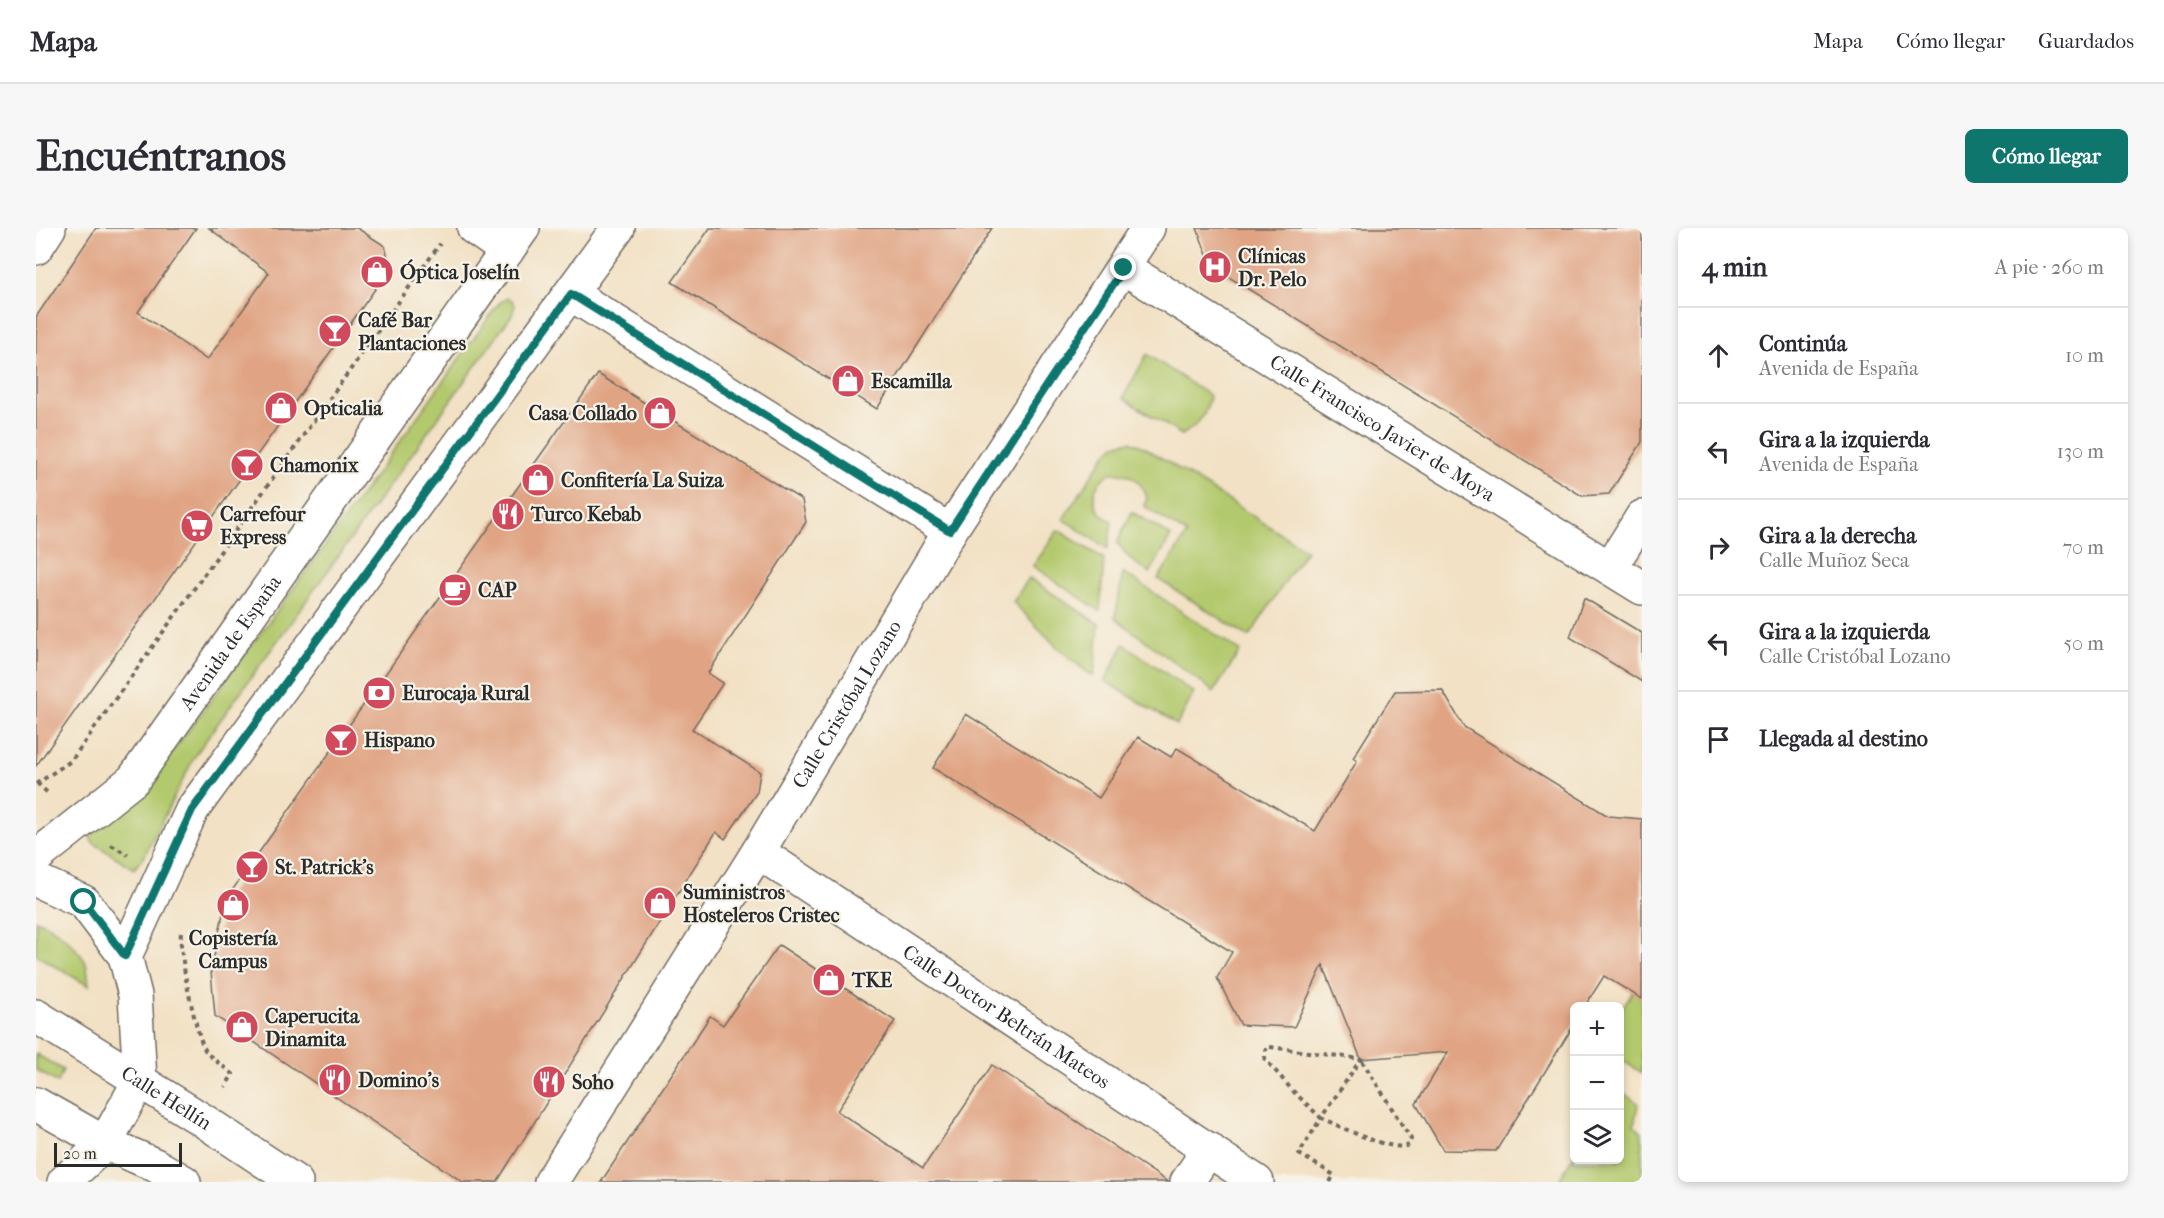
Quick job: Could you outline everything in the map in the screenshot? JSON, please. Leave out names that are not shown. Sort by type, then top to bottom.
[{"type":"street","points":[[36,248],[50,228]]},
{"type":"street","points":[[125,956],[192,810],[618,228]]},
{"type":"street","name":"Calle Cristóbal Lozano","points":[[550,1182],[758,852],[950,531],[1149,228]]},
{"type":"street","points":[[459,233],[515,240]]},
{"type":"street","name":"Avenida de España","points":[[36,857],[133,780],[515,240]]},
{"type":"street","name":"Calle Francisco Javier de Moya","points":[[1124,268],[1642,588]]},
{"type":"street","points":[[571,294],[950,531]]},
{"type":"street","points":[[1610,568],[1642,517]]},
{"type":"street","name":"Calle Doctor Beltrán Mateos","points":[[758,852],[1257,1182]]},
{"type":"street","points":[[36,880],[84,902],[125,956],[135,995],[140,1080],[105,1143],[64,1182]]},
{"type":"street","name":"Calle Hellín","points":[[36,1016],[140,1080],[296,1182]]},
{"type":"street","points":[[36,1104],[105,1143],[155,1165],[184,1182]]},
{"type":"street","points":[[1186,1182],[1209,1149]]},
{"type":"path","points":[[36,784],[71,761],[459,233]]},
{"type":"path","points":[[183,922],[179,943],[189,994],[205,1051],[233,1074]]},
{"type":"path","points":[[1270,1047],[1361,1059],[1411,1139],[1409,1145],[1403,1148],[1373,1140],[1321,1118],[1265,1059],[1265,1050],[1270,1047]]},
{"type":"path","points":[[1330,1182],[1334,1175],[1299,1154],[1361,1059]]},
{"type":"green space","points":[[507,298],[515,305],[512,315],[196,754],[144,856],[134,869],[92,842],[90,836],[93,830],[155,776],[319,554],[499,303]]},
{"type":"green space","points":[[1147,354],[1210,396],[1201,419],[1182,435],[1123,398]]},
{"type":"green space","points":[[1130,441],[1146,448],[1306,550],[1249,637],[1158,579],[1187,534],[1144,506],[1147,498],[1145,492],[1133,478],[1128,475],[1110,473],[1100,482],[1094,493],[1097,508],[1103,516],[1112,521],[1108,549],[1063,519],[1105,455],[1116,444]]},
{"type":"green space","points":[[1132,512],[1171,536],[1150,573],[1132,561],[1117,543]]},
{"type":"green space","points":[[1058,530],[1104,559],[1100,611],[1033,566]]},
{"type":"green space","points":[[1123,572],[1240,651],[1214,692],[1115,618]]},
{"type":"green space","points":[[1029,578],[1099,624],[1094,675],[1088,673],[1056,646],[1013,602]]},
{"type":"green space","points":[[1124,644],[1194,693],[1177,725],[1105,681]]},
{"type":"green space","points":[[36,920],[57,931],[81,955],[86,964],[89,986],[36,955]]},
{"type":"green space","points":[[1632,992],[1642,999],[1642,1073],[1624,1062],[1624,1005]]},
{"type":"green space","points":[[36,1054],[63,1070],[58,1083],[36,1070]]},
{"type":"green space","points":[[1624,1094],[1638,1103],[1634,1125],[1642,1132],[1642,1182],[1562,1182],[1559,1180],[1570,1162],[1570,1164],[1624,1164]]},
{"type":"building","points":[[96,228],[196,228],[138,312],[207,360],[269,273],[209,228],[357,228],[385,246],[390,268],[36,766],[36,317]]},
{"type":"building","points":[[710,228],[992,228],[877,409],[672,282]]},
{"type":"building","points":[[1197,228],[1642,228],[1642,442],[1609,494],[1582,496],[1211,266]]},
{"type":"building","points":[[598,374],[802,500],[806,522],[708,673],[723,683],[692,729],[760,772],[757,792],[725,839],[716,832],[497,1182],[463,1182],[215,1016],[211,971],[226,899]]},
{"type":"building","points":[[1584,598],[1642,633],[1642,682],[1570,637]]},
{"type":"building","points":[[1442,690],[1464,727],[1608,816],[1642,819],[1642,999],[1604,976],[1588,1002],[1570,1002],[1570,1031],[1496,1151],[1443,1150],[1416,1104],[1448,1052],[1361,1059],[1323,965],[1294,1027],[1241,1025],[1217,978],[1232,952],[933,768],[966,714],[1099,798],[1138,737],[1171,757],[1177,748],[1315,831],[1357,761],[1353,758],[1395,691]]},
{"type":"building","points":[[779,945],[895,1021],[837,1111],[923,1168],[992,1065],[1168,1182],[601,1182],[710,1016],[723,1025]]},
{"type":"place","name":"Clínicas Dr. Pelo","points":[[1215,267]]},
{"type":"place","name":"Óptica Joselín","points":[[377,272]]},
{"type":"place","name":"Café Bar Plantaciones","points":[[335,331]]},
{"type":"place","name":"Escamilla","points":[[848,381]]},
{"type":"place","name":"Opticalia","points":[[281,408]]},
{"type":"place","name":"Casa Collado","points":[[660,413]]},
{"type":"place","name":"Chamonix","points":[[247,465]]},
{"type":"place","name":"Confitería La Suiza","points":[[538,480]]},
{"type":"place","name":"Turco Kebab","points":[[508,514]]},
{"type":"place","name":"Carrefour Express","points":[[197,526]]},
{"type":"place","name":"CAP","points":[[455,590]]},
{"type":"place","name":"Eurocaja Rural","points":[[379,693]]},
{"type":"place","name":"Hispano","points":[[341,740]]},
{"type":"place","name":"St. Patrick's","points":[[252,867]]},
{"type":"place","name":"Suministros Hosteleros Cristec","points":[[660,903]]},
{"type":"place","name":"Copistería Campus","points":[[233,905]]},
{"type":"place","name":"TKE","points":[[829,980]]},
{"type":"place","name":"Caperucita Dinamita","points":[[242,1027]]},
{"type":"place","name":"Domino's","points":[[335,1080]]},
{"type":"place","name":"Soho","points":[[549,1082]]},
{"type":"route","points":[[84,902],[125,956],[192,810],[571,294],[950,531],[1124,268]]}]
